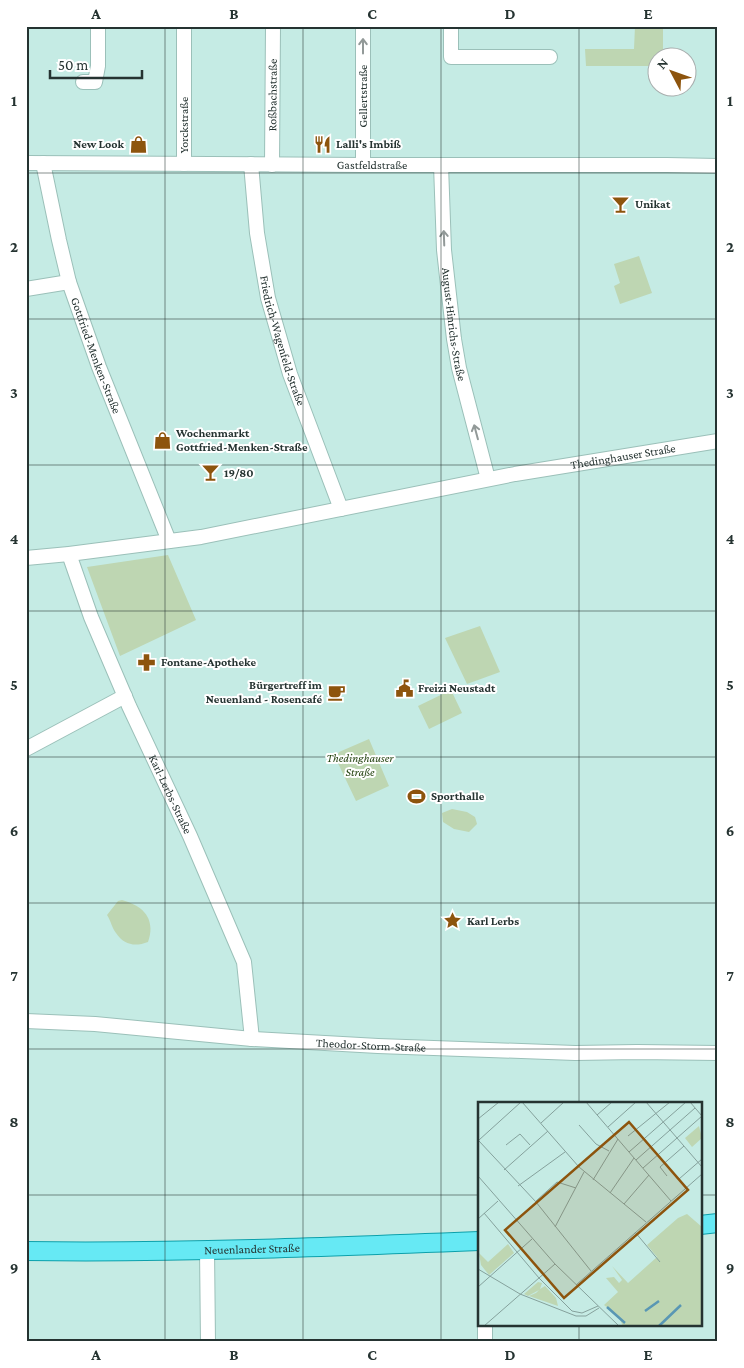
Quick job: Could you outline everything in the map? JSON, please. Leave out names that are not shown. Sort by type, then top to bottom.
[{"type":"main road","points":[[702,1225],[718,1223]]},
{"type":"main road","name":"Neuenlander Straße","points":[[26,1251],[312,1248],[478,1241]]},
{"type":"street","points":[[82,82],[95,82],[98,66],[98,26]]},
{"type":"street","name":"Yorckstraße","points":[[184,26],[184,164]]},
{"type":"street","name":"Roßbachstraße","points":[[272,165],[273,26]]},
{"type":"street","name":"Gellertstraße","points":[[363,26],[363,165]]},
{"type":"street","points":[[451,26],[451,57],[550,57]]},
{"type":"street","name":"Gastfeldstraße","points":[[26,163],[718,166]]},
{"type":"street","name":"Gottfried-Menken-Straße","points":[[43,163],[69,282],[100,367],[169,541]]},
{"type":"street","name":"Friedrich-Wagenfeld-Straße","points":[[251,164],[257,233],[268,298],[290,374],[341,510]]},
{"type":"street","name":"August-Hinrichs-Straße","points":[[441,165],[444,250],[454,339],[459,368],[488,479]]},
{"type":"street","points":[[26,289],[69,282]]},
{"type":"street","name":"Thedinghauser Straße","points":[[26,558],[202,537],[488,479],[718,441]]},
{"type":"street","name":"Karl-Lerbs-Straße","points":[[69,554],[91,617],[125,696],[190,836],[244,962],[252,1039]]},
{"type":"street","points":[[26,750],[125,696]]},
{"type":"street","name":"Theodor-Storm-Straße","points":[[26,1022],[95,1024],[252,1039],[378,1046],[565,1053],[718,1053]]},
{"type":"street","points":[[207,1249],[208,1342]]},
{"type":"street","points":[[485,1326],[485,1342]]},
{"type":"green space","points":[[635,26],[663,26],[663,48],[646,48],[646,66],[586,66],[585,49],[634,49]]},
{"type":"green space","points":[[639,256],[652,293],[620,304],[614,286],[620,283],[614,264]]},
{"type":"green space","points":[[168,555],[196,620],[120,656],[87,567]]},
{"type":"green space","points":[[480,626],[500,672],[467,684],[445,638]]},
{"type":"green space","points":[[451,690],[462,713],[429,729],[418,706]]},
{"type":"green space","name":"Thedinghauser Straße","points":[[369,739],[389,786],[356,801],[336,759],[339,752]]},
{"type":"green space","points":[[452,809],[467,812],[475,817],[477,824],[469,832],[454,829],[443,822],[442,813]]},
{"type":"green space","points":[[122,900],[136,906],[146,915],[150,927],[148,942],[130,944],[119,937],[115,931],[107,915],[118,901]]},
{"type":"place","name":"New Look","points":[[138,144]]},
{"type":"place","name":"Lalli's Imbiß","points":[[322,144]]},
{"type":"place","name":"Unikat","points":[[621,204]]},
{"type":"place","name":"Wochenmarkt Gottfried-Menken-Straße","points":[[162,440]]},
{"type":"place","name":"19/80","points":[[210,473]]},
{"type":"place","name":"Fontane-Apotheke","points":[[147,662]]},
{"type":"place","name":"Freizi Neustadt","points":[[404,688]]},
{"type":"place","name":"Bürgertreff im Neuenland - Rosencafé","points":[[336,692]]},
{"type":"place","name":"Sporthalle","points":[[417,796]]},
{"type":"place","name":"Karl Lerbs","points":[[453,921]]}]
